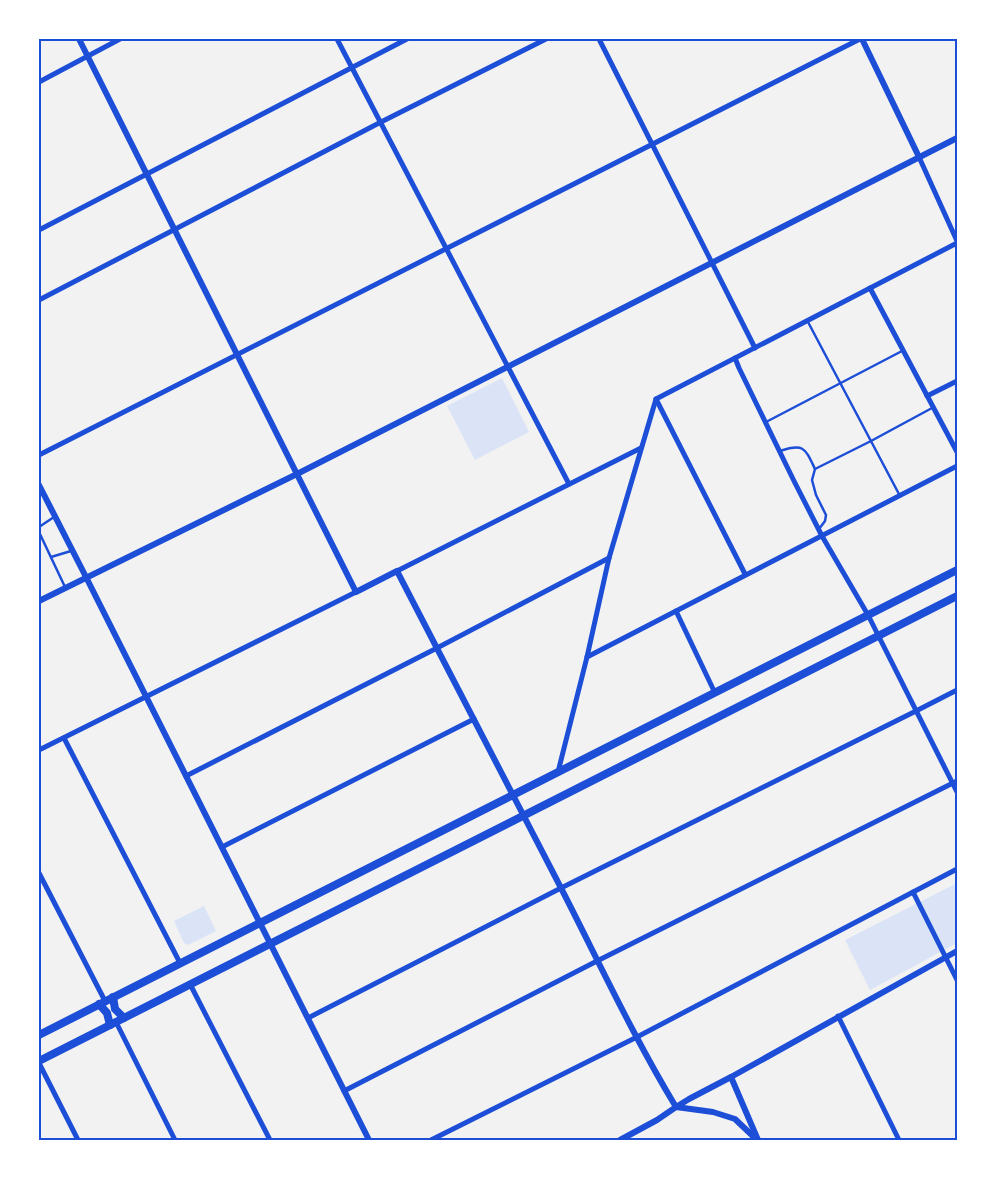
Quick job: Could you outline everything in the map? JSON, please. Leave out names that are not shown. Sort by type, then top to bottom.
[{"type":"main road","points":[[39,1035],[957,570]]},
{"type":"main road","points":[[39,1062],[957,596]]},
{"type":"main road","points":[[106,1000],[124,1018]]},
{"type":"main road","points":[[106,1000],[107,1013],[113,1024]]},
{"type":"street","points":[[79,39],[356,592]]},
{"type":"street","points":[[39,82],[120,39]]},
{"type":"street","points":[[337,39],[569,484]]},
{"type":"street","points":[[39,230],[407,39]]},
{"type":"street","points":[[39,300],[381,122],[546,39]]},
{"type":"street","points":[[598,39],[755,348]]},
{"type":"street","points":[[39,456],[861,39],[919,157],[957,242],[656,399],[608,558],[587,657],[558,773]]},
{"type":"street","points":[[39,601],[297,474],[957,138]]},
{"type":"street","points":[[870,288],[957,452]]},
{"type":"street","points":[[736,358],[739,368],[822,536],[868,615],[916,711],[955,782],[957,792]]},
{"type":"street","points":[[927,396],[957,381]]},
{"type":"street","points":[[656,399],[745,574]]},
{"type":"street","points":[[39,750],[641,448]]},
{"type":"street","points":[[587,657],[957,466]]},
{"type":"street","points":[[39,485],[147,696],[369,1140]]},
{"type":"street","points":[[186,776],[608,558]]},
{"type":"street","points":[[397,571],[561,888],[596,960],[676,1107]]},
{"type":"street","points":[[676,611],[715,693]]},
{"type":"street","points":[[308,1018],[561,888],[957,690]]},
{"type":"street","points":[[222,848],[474,719]]},
{"type":"street","points":[[64,738],[180,963]]},
{"type":"street","points":[[344,1091],[596,960],[955,782]]},
{"type":"street","points":[[431,1140],[637,1036],[957,869]]},
{"type":"street","points":[[39,873],[106,1000]]},
{"type":"street","points":[[913,892],[957,980]]},
{"type":"street","points":[[620,1140],[838,1016],[957,951]]},
{"type":"street","points":[[190,984],[270,1140]]},
{"type":"street","points":[[838,1016],[898,1140]]},
{"type":"street","points":[[113,1024],[175,1140]]},
{"type":"street","points":[[39,1062],[78,1140]]},
{"type":"street","points":[[731,1077],[757,1140]]},
{"type":"street","points":[[676,1107],[712,1112],[735,1120],[757,1140]]},
{"type":"lane","points":[[807,321],[901,496]]},
{"type":"lane","points":[[766,422],[904,351]]},
{"type":"lane","points":[[815,469],[934,408]]},
{"type":"lane","points":[[780,451],[795,446],[802,448],[808,453],[815,469],[812,480],[816,495],[826,515],[825,521],[819,529]]},
{"type":"lane","points":[[39,527],[55,516]]},
{"type":"lane","points":[[39,532],[65,587]]},
{"type":"lane","points":[[51,557],[73,550]]},
{"type":"shaded area","points":[[502,378],[529,432],[475,460],[447,406]]},
{"type":"shaded area","points":[[957,883],[957,943],[870,990],[845,940]]},
{"type":"shaded area","points":[[204,906],[216,931],[188,945],[184,943],[174,921]]}]
